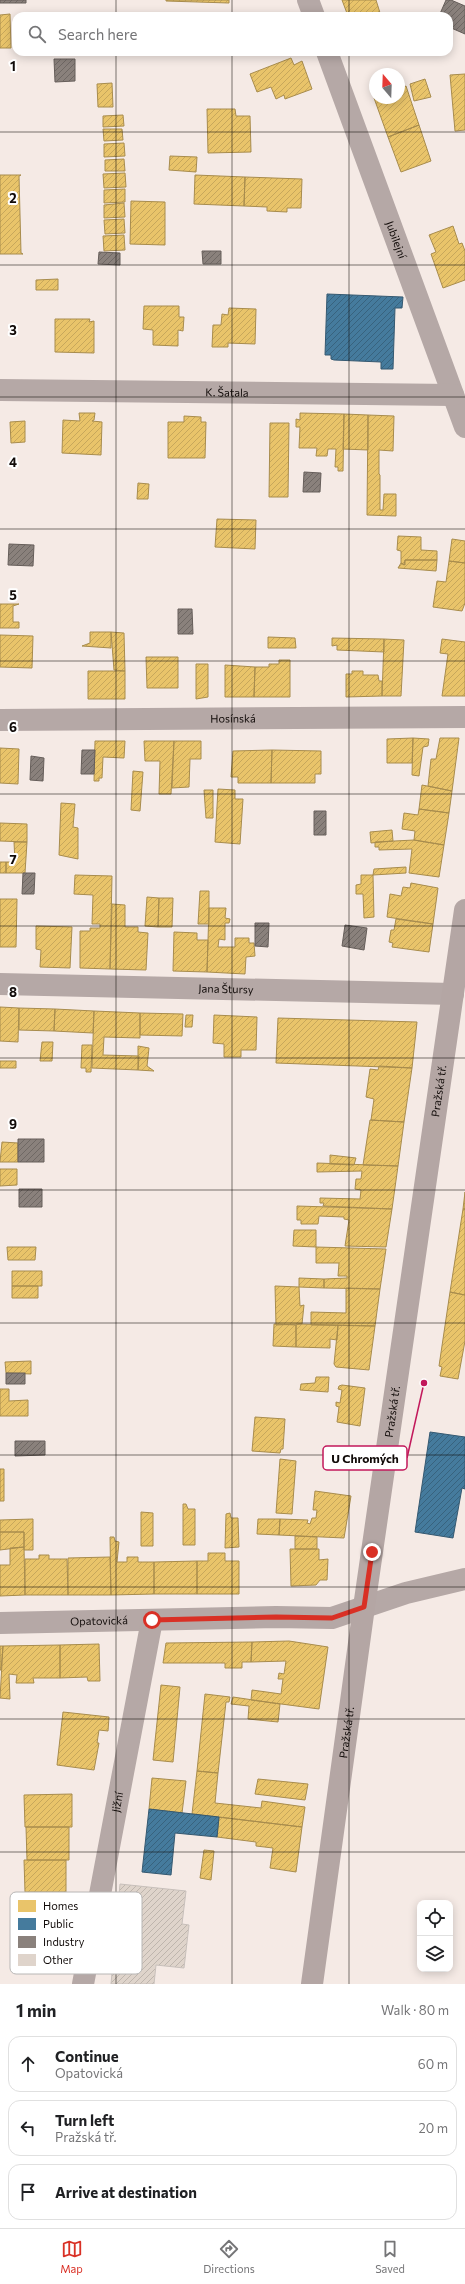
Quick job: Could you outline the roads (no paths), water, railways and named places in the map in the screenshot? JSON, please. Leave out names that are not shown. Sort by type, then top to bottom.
[{"type":"main road","name":"Pražská tř.","points":[[312,1984],[364,1607],[465,910]]},
{"type":"street","points":[[308,0],[312,12]]},
{"type":"street","name":"Jubilejní","points":[[328,56],[465,427]]},
{"type":"street","name":"K. Šatala","points":[[0,390],[453,396]]},
{"type":"street","name":"Hosínská","points":[[0,720],[465,717]]},
{"type":"street","name":"Jana Štursy","points":[[0,984],[453,994]]},
{"type":"street","name":"Opatovická","points":[[0,1623],[276,1617],[332,1618],[406,1593],[465,1579]]},
{"type":"street","name":"Jižní","points":[[100,1892],[152,1620]]},
{"type":"street","name":"Jižní","points":[[83,1984],[85,1974]]},
{"type":"place","name":"U Chromých","points":[[424,1383]]}]
